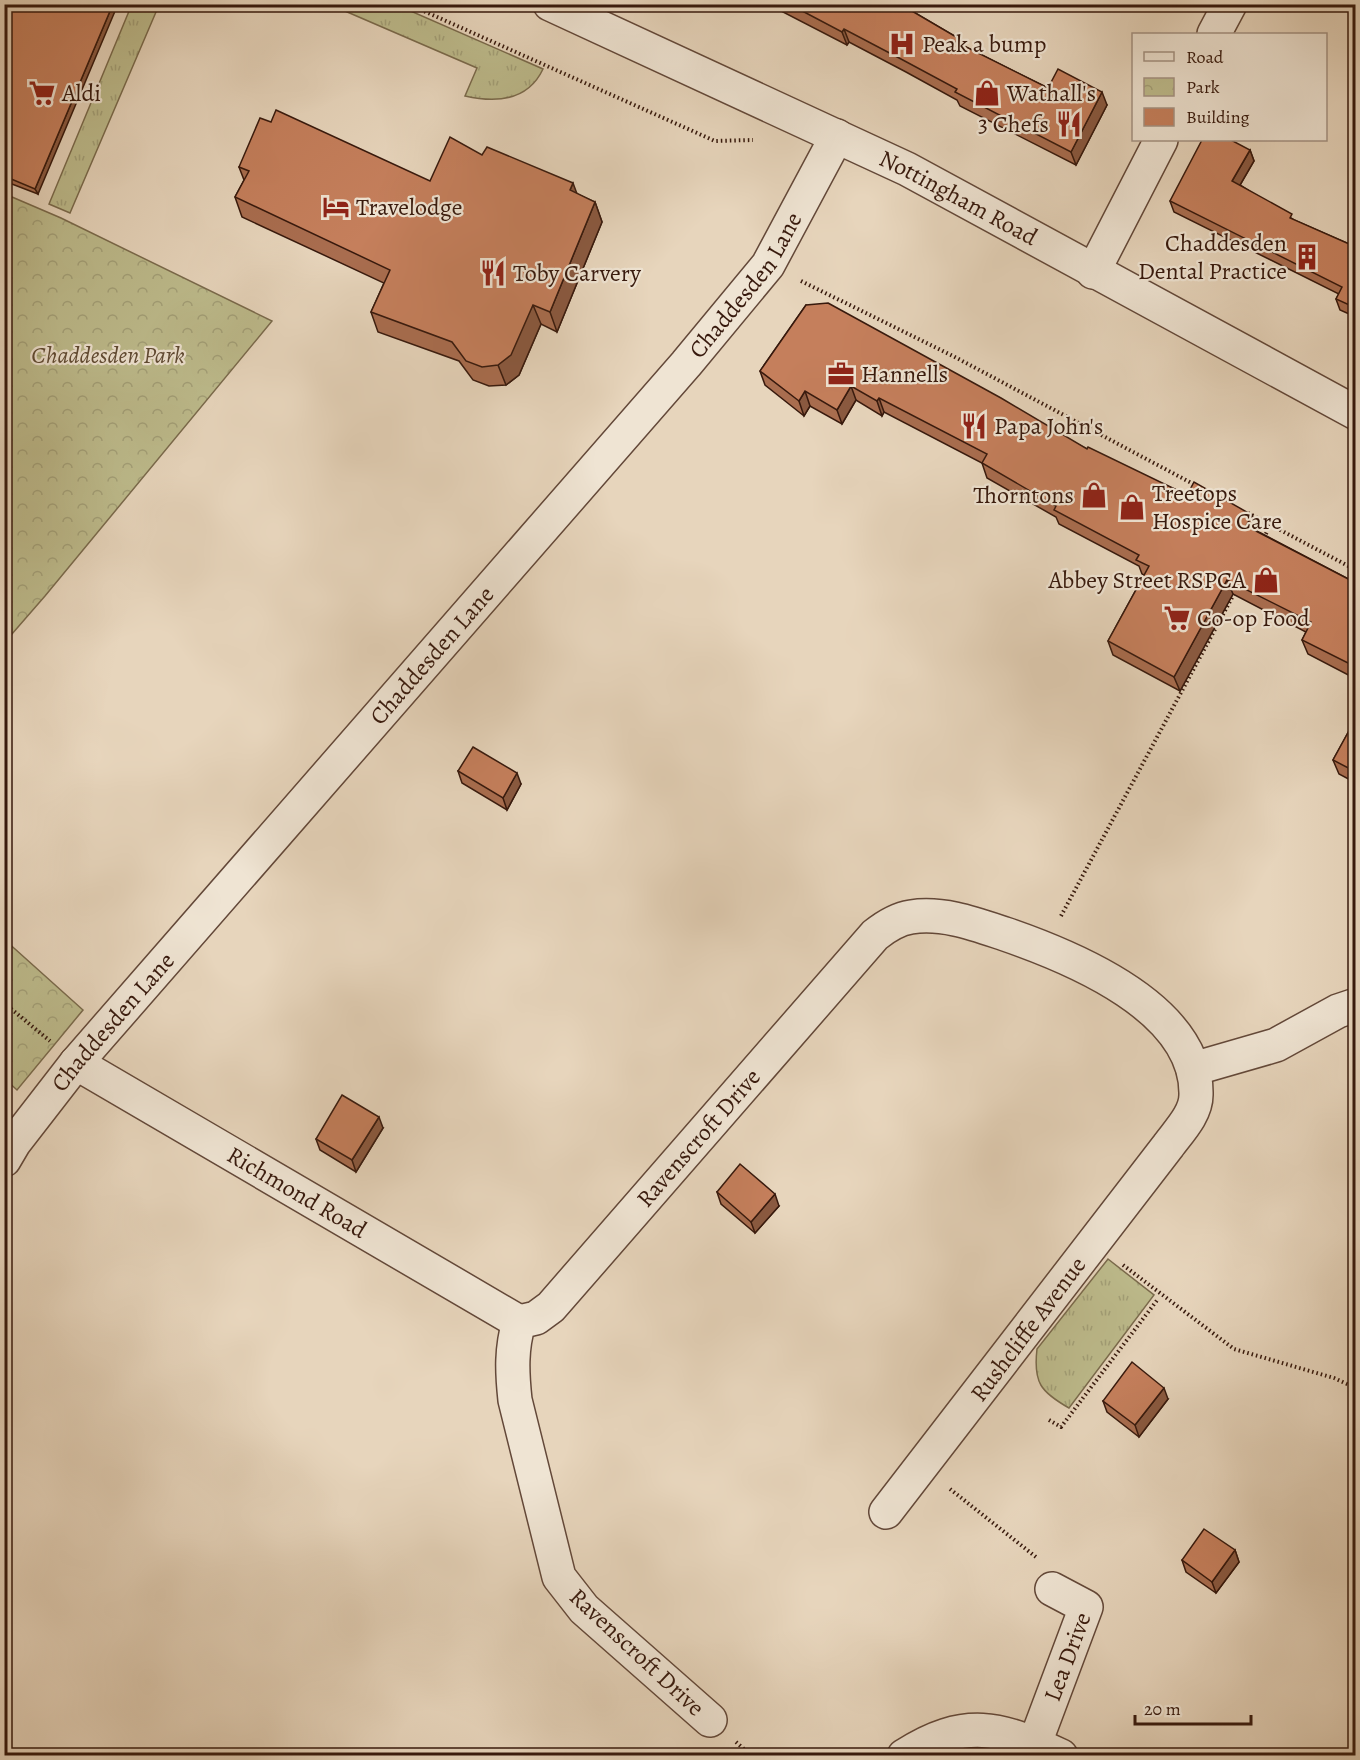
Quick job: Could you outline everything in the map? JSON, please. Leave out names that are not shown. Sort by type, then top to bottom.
[{"type":"street","name":"Nottingham Road","points":[[550,4],[907,169],[1092,272],[1356,412]]},
{"type":"street","points":[[1215,33],[1230,4]]},
{"type":"street","name":"Chaddesden Lane","points":[[4,1160],[14,1143],[76,1064],[686,364],[768,265],[837,136]]},
{"type":"street","points":[[1092,272],[1160,141]]},
{"type":"street","name":"Ravenscroft Drive","points":[[710,1720],[584,1609],[560,1577],[515,1400],[512,1370],[513,1342],[519,1322],[536,1318],[551,1306],[792,1028],[884,928],[910,917],[953,919],[1043,948],[1089,968],[1143,1004],[1178,1039],[1193,1069],[1196,1095],[1193,1110],[1168,1146]]},
{"type":"street","points":[[1193,1069],[1276,1045],[1338,1011],[1356,1005]]},
{"type":"street","name":"Richmond Road","points":[[76,1064],[519,1322]]},
{"type":"street","name":"Rushcliffe Avenue","points":[[886,1512],[1168,1146]]},
{"type":"street","name":"Lea Drive","points":[[1048,1749],[1086,1607],[1053,1589]]},
{"type":"street","points":[[904,1755],[935,1737],[954,1732],[996,1730],[1048,1749]]},
{"type":"path","points":[[408,4],[715,141],[759,140]]},
{"type":"path","points":[[768,265],[953,356],[1207,491]]},
{"type":"path","points":[[1239,508],[1356,570]]},
{"type":"path","points":[[1259,546],[1270,525]]},
{"type":"path","points":[[1043,948],[1237,587]]},
{"type":"path","points":[[4,1003],[76,1064]]},
{"type":"path","points":[[1094,1243],[1234,1349],[1334,1378],[1356,1388]]},
{"type":"path","points":[[1049,1420],[1061,1427],[1158,1299]]},
{"type":"path","points":[[921,1467],[1048,1567],[1053,1589]]},
{"type":"green space","points":[[132,4],[159,5],[70,213],[49,204]]},
{"type":"green space","points":[[331,5],[397,5],[543,69],[529,88],[510,97],[488,99],[465,96],[477,68]]},
{"type":"green space","name":"Chaddesden Park","points":[[5,194],[61,218],[272,321],[5,642]]},
{"type":"green space","points":[[5,940],[83,1010],[17,1090],[5,1079]]},
{"type":"green space","points":[[1108,1259],[1154,1295],[1069,1408],[1052,1397],[1041,1385],[1036,1370],[1037,1349]]},
{"type":"building","name":"Aldi","points":[[4,4],[113,4],[35,189],[4,176]]},
{"type":"building","points":[[789,4],[900,4],[958,38],[956,42],[1048,88],[1058,69],[1102,92],[1071,152],[955,92],[957,89],[844,29],[842,32]]},
{"type":"building","points":[[276,110],[430,181],[450,137],[482,155],[487,147],[573,183],[570,190],[595,202],[550,312],[533,305],[511,355],[498,365],[482,367],[466,361],[452,342],[371,312],[390,270],[235,197],[249,171],[239,167],[260,118],[271,122]]},
{"type":"building","points":[[1201,141],[1233,141],[1250,150],[1232,181],[1292,214],[1290,218],[1356,247],[1356,308],[1336,299],[1342,287],[1170,201]]},
{"type":"building","points":[[828,303],[1001,398],[1087,449],[1088,447],[1187,495],[1194,482],[1252,515],[1246,526],[1356,583],[1356,667],[1302,640],[1311,622],[1227,580],[1174,677],[1108,641],[1149,566],[1136,560],[1139,555],[1054,510],[1056,506],[982,463],[987,454],[879,398],[877,401],[851,386],[837,410],[805,391],[799,401],[760,371],[806,305]]},
{"type":"building","points":[[1356,718],[1356,772],[1333,760]]},
{"type":"building","points":[[473,747],[517,773],[503,798],[458,771]]},
{"type":"building","points":[[342,1095],[379,1117],[352,1160],[316,1139]]},
{"type":"building","points":[[740,1164],[775,1194],[751,1222],[717,1192]]},
{"type":"building","points":[[1132,1362],[1164,1388],[1135,1425],[1103,1401]]},
{"type":"building","points":[[1204,1529],[1235,1550],[1212,1582],[1182,1560]]},
{"type":"place","name":"Peak a bump","points":[[902,44]]},
{"type":"place","name":"Aldi","points":[[42,93]]},
{"type":"place","name":"Wathall's","points":[[987,93]]},
{"type":"place","name":"3 Chefs","points":[[1069,124]]},
{"type":"place","name":"Travelodge","points":[[336,207]]},
{"type":"place","name":"Chaddesden Dental Practice","points":[[1307,257]]},
{"type":"place","name":"Toby Carvery","points":[[493,273]]},
{"type":"place","name":"Hannells","points":[[841,374]]},
{"type":"place","name":"Papa John's","points":[[974,426]]},
{"type":"place","name":"Thorntons","points":[[1094,495]]},
{"type":"place","name":"Treetops Hospice Care","points":[[1132,507]]},
{"type":"place","name":"Abbey Street RSPCA","points":[[1266,580]]},
{"type":"place","name":"Co-op Food","points":[[1177,618]]}]
